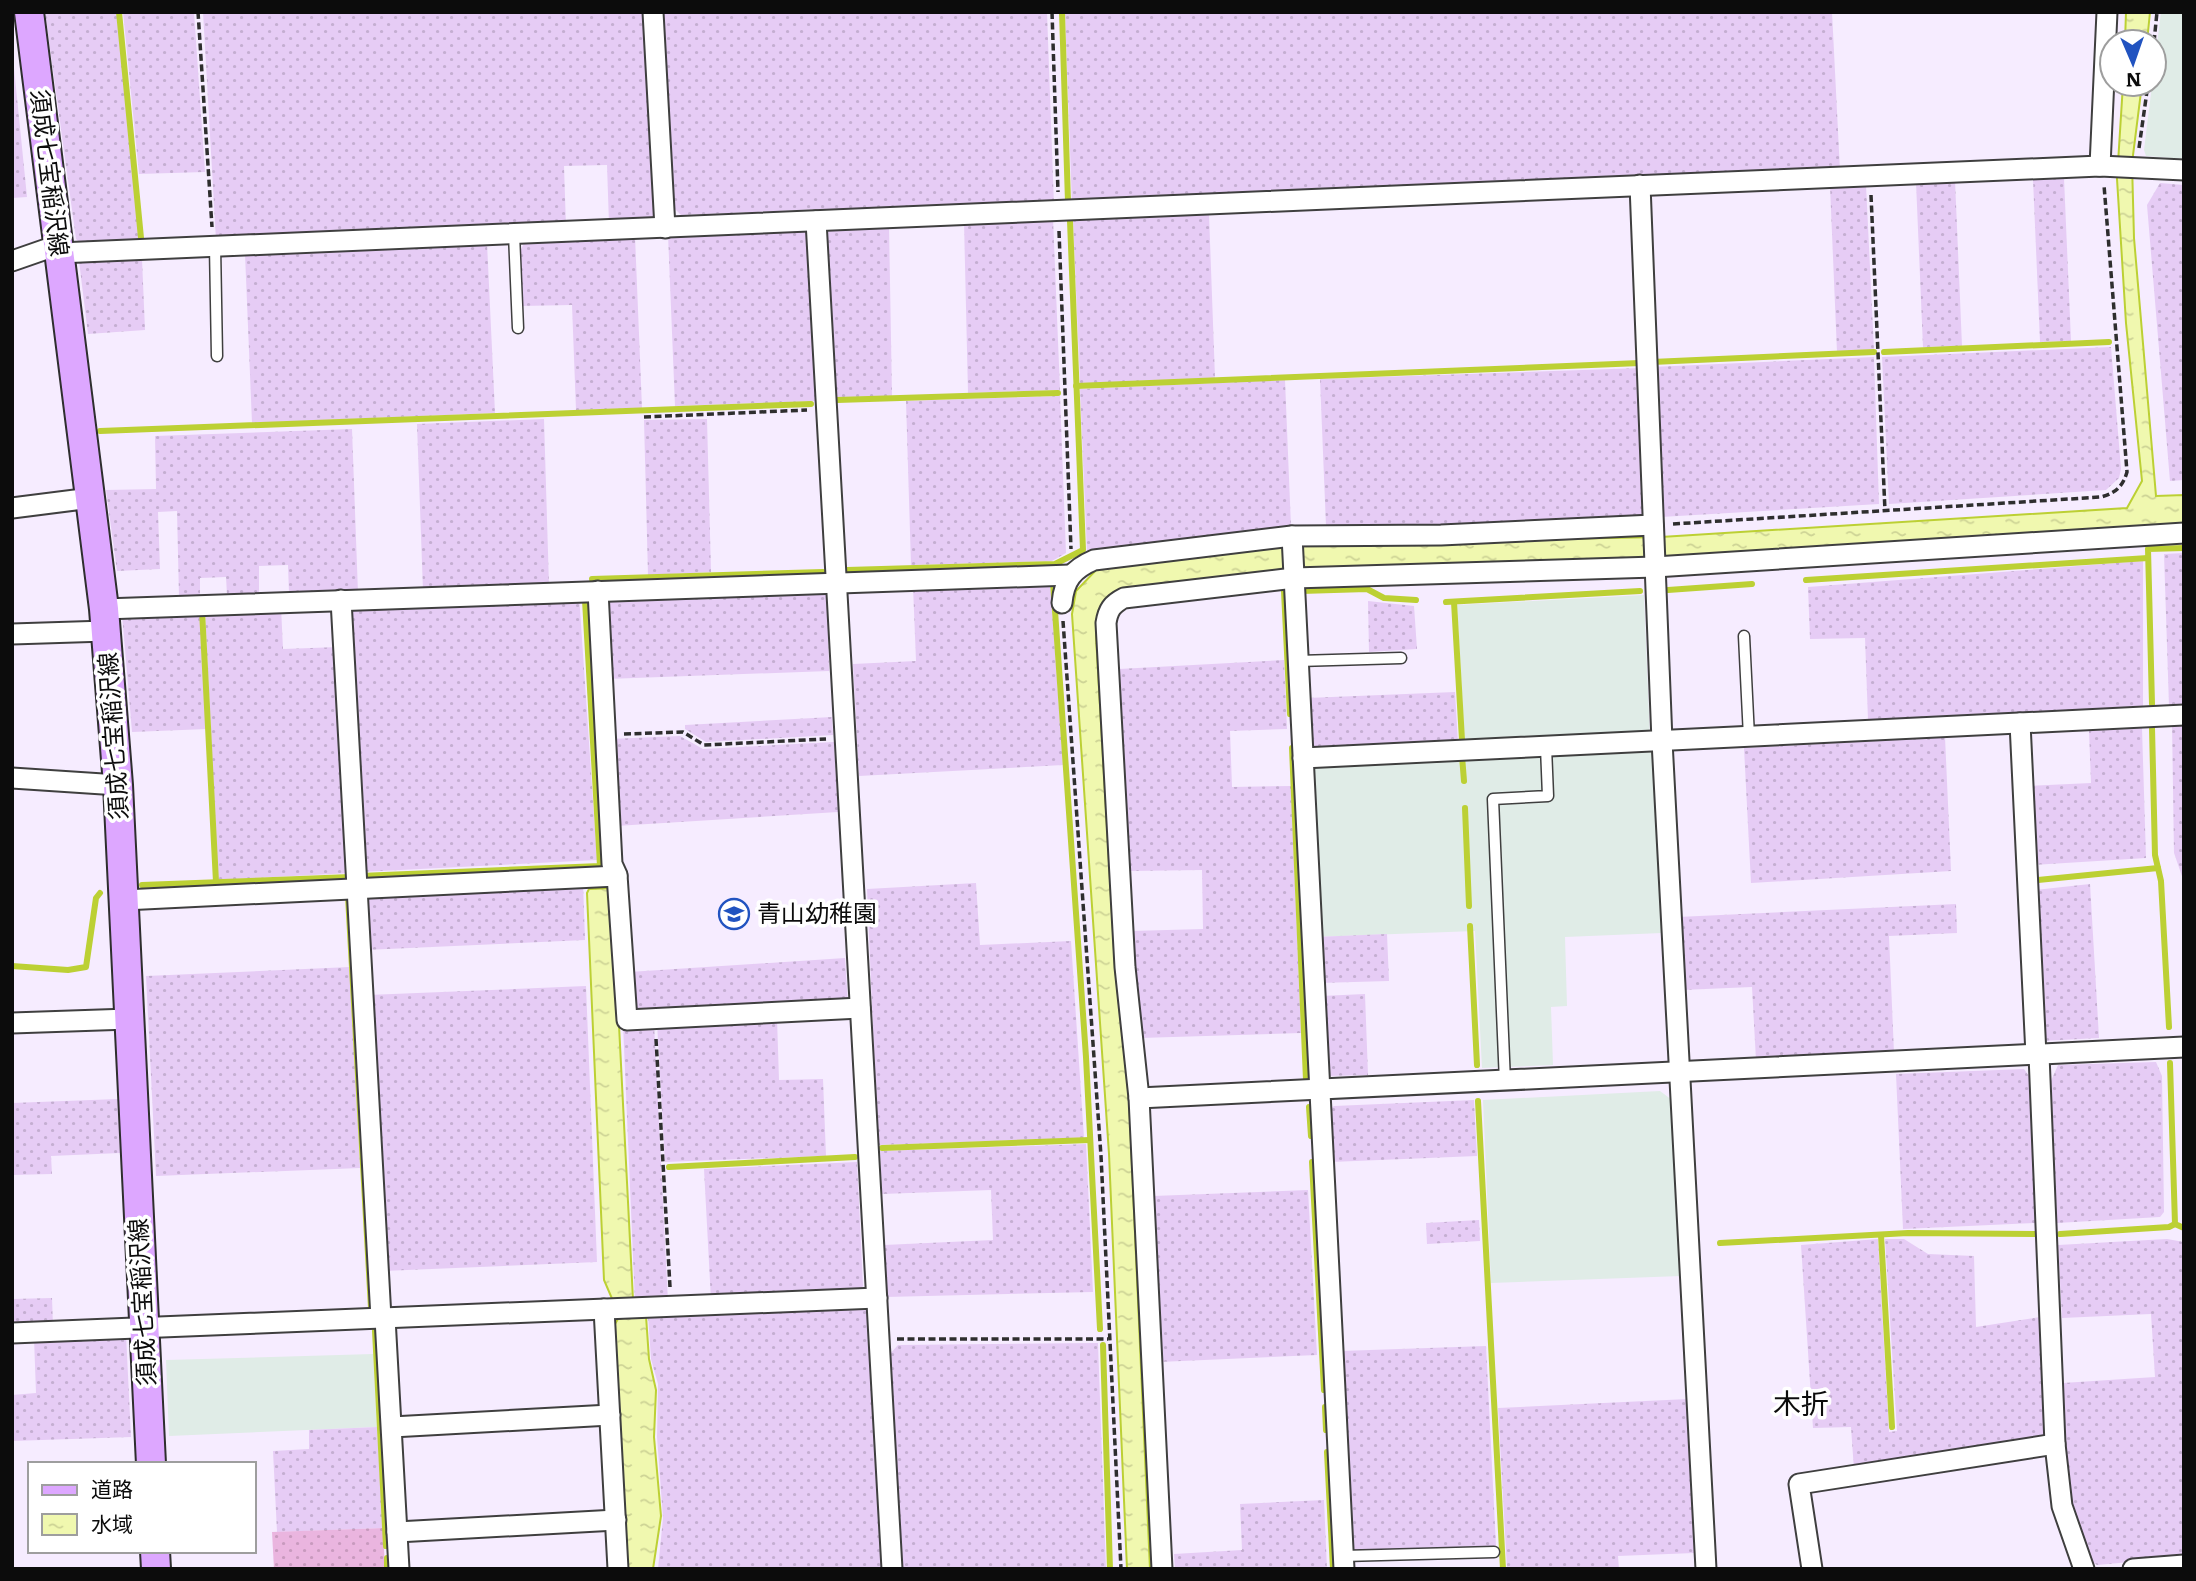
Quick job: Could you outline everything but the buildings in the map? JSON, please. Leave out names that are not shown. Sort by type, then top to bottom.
[{"type":"main road","name":"須成七宝稲沢線","points":[[29,12],[105,620],[118,785],[151,1462]]},
{"type":"street","points":[[653,12],[665,228]]},
{"type":"street","points":[[2105,166],[2107,12]]},
{"type":"street","points":[[12,261],[58,249],[214,246],[665,228],[2105,166],[2184,170]]},
{"type":"street","points":[[1640,185],[1662,741],[1706,1569]]},
{"type":"street","points":[[816,221],[892,1569]]},
{"type":"street","points":[[12,508],[91,498]]},
{"type":"street","points":[[1062,603],[1063,587],[1070,575],[1080,566],[1094,560],[1292,539],[1653,528]]},
{"type":"street","points":[[1162,1569],[1139,1098],[1125,967],[1108,612],[1124,598],[1294,575],[1655,564],[2184,533]]},
{"type":"street","points":[[1292,539],[1344,1563]]},
{"type":"street","points":[[12,634],[105,620],[341,600],[1070,575]]},
{"type":"street","points":[[598,591],[612,863],[617,876],[627,1020],[860,1008]]},
{"type":"street","points":[[341,600],[356,888],[399,1569]]},
{"type":"street","points":[[1303,758],[2184,715]]},
{"type":"street","points":[[2020,723],[2055,1444],[2062,1506],[2084,1569]]},
{"type":"street","points":[[12,778],[118,785]]},
{"type":"street","points":[[124,900],[617,876]]},
{"type":"street","points":[[12,1023],[129,1019]]},
{"type":"street","points":[[1139,1098],[1505,1083],[2184,1047]]},
{"type":"street","points":[[12,1333],[877,1298]]},
{"type":"street","points":[[604,1309],[618,1569]]},
{"type":"street","points":[[392,1427],[610,1415]]},
{"type":"street","points":[[1812,1569],[1799,1484],[2055,1444]]},
{"type":"street","points":[[397,1532],[616,1520]]},
{"type":"street","points":[[2133,1569],[2184,1565]]},
{"type":"lane","points":[[514,234],[518,328]]},
{"type":"lane","points":[[214,246],[217,356]]},
{"type":"lane","points":[[1744,636],[1749,737]]},
{"type":"lane","points":[[1298,662],[1401,658]]},
{"type":"lane","points":[[1505,1083],[1493,799],[1548,796],[1546,747]]},
{"type":"lane","points":[[1344,1563],[1494,1552]]},
{"type":"path","points":[[198,12],[214,246]]},
{"type":"path","points":[[1052,12],[1071,552]]},
{"type":"path","points":[[2135,167],[2146,98]]},
{"type":"path","points":[[1653,528],[2101,498],[2120,487],[2127,472],[2105,166]]},
{"type":"path","points":[[1870,176],[1885,511]]},
{"type":"path","points":[[644,417],[826,409]]},
{"type":"path","points":[[1062,603],[1101,1156],[1121,1569]]},
{"type":"path","points":[[606,735],[683,733],[704,746],[845,738]]},
{"type":"path","points":[[655,1018],[671,1306]]},
{"type":"path","points":[[879,1339],[1108,1339]]},
{"type":"shaded area","points":[[45,12],[118,12],[140,241],[82,245],[76,239]]},
{"type":"shaded area","points":[[123,12],[194,12],[205,172],[139,174]]},
{"type":"shaded area","points":[[203,12],[645,12],[656,216],[650,223],[609,224],[607,165],[564,166],[566,227],[216,240]]},
{"type":"shaded area","points":[[663,12],[1047,12],[1054,206],[832,215],[821,209],[681,215],[673,207]]},
{"type":"shaded area","points":[[1065,12],[1832,12],[1840,171],[1072,205]]},
{"type":"shaded area","points":[[2161,12],[2184,12],[2184,159],[2146,156],[2144,150],[2150,98],[2168,98],[2168,28],[2159,28]]},
{"type":"shaded area","points":[[12,48],[27,197],[12,198]]},
{"type":"shaded area","points":[[2064,178],[2071,341],[2040,342],[2033,179]]},
{"type":"shaded area","points":[[1955,180],[1962,346],[1923,347],[1916,182]]},
{"type":"shaded area","points":[[2160,183],[2184,185],[2184,480],[2170,481],[2147,205]]},
{"type":"shaded area","points":[[1866,185],[1874,350],[1837,352],[1830,186]]},
{"type":"shaded area","points":[[1209,214],[1215,378],[1080,384],[1073,218]]},
{"type":"shaded area","points":[[1053,218],[1060,390],[968,393],[964,222]]},
{"type":"shaded area","points":[[889,225],[892,396],[834,398],[824,237],[833,227]]},
{"type":"shaded area","points":[[807,228],[817,401],[675,406],[668,234]]},
{"type":"shaded area","points":[[635,236],[642,408],[576,410],[572,305],[521,306],[519,253],[526,240]]},
{"type":"shaded area","points":[[487,243],[495,413],[252,423],[245,254]]},
{"type":"shaded area","points":[[142,259],[145,330],[88,334],[79,261]]},
{"type":"shaded area","points":[[2111,347],[2121,469],[2119,478],[2106,490],[1889,504],[1882,357]]},
{"type":"shaded area","points":[[1874,357],[1879,504],[1661,517],[1652,367]]},
{"type":"shaded area","points":[[1641,368],[1647,511],[1640,520],[1440,528],[1326,526],[1320,379]]},
{"type":"shaded area","points":[[1285,380],[1291,527],[1087,553],[1080,389]]},
{"type":"shaded area","points":[[1060,396],[1066,553],[1052,561],[911,565],[906,401]]},
{"type":"shaded area","points":[[544,419],[549,586],[423,591],[417,424]]},
{"type":"shaded area","points":[[707,419],[711,572],[648,575],[644,420]]},
{"type":"shaded area","points":[[352,429],[358,593],[289,593],[288,565],[259,566],[259,594],[227,595],[226,577],[200,578],[200,596],[179,597],[177,511],[158,512],[160,569],[117,571],[106,490],[156,489],[155,436]]},
{"type":"shaded area","points":[[2184,553],[2184,706],[2169,706],[2164,554]]},
{"type":"shaded area","points":[[2143,561],[2143,709],[1868,720],[1865,638],[1810,639],[1808,587]]},
{"type":"shaded area","points":[[1050,580],[1063,765],[859,776],[853,664],[916,661],[913,586]]},
{"type":"shaded area","points":[[819,589],[827,594],[829,671],[607,679],[603,604],[608,596]]},
{"type":"shaded area","points":[[579,595],[597,860],[360,872],[350,603]]},
{"type":"shaded area","points":[[1644,595],[1650,737],[1465,745],[1457,605]]},
{"type":"shaded area","points":[[1368,601],[1414,606],[1417,649],[1369,652]]},
{"type":"shaded area","points":[[281,607],[283,649],[339,647],[351,873],[218,880],[205,610]]},
{"type":"shaded area","points":[[201,610],[207,729],[132,732],[122,614]]},
{"type":"shaded area","points":[[1284,660],[1287,729],[1230,731],[1232,787],[1291,786],[1301,1033],[1140,1038],[1131,931],[1203,929],[1202,870],[1129,871],[1119,669]]},
{"type":"shaded area","points":[[1455,692],[1458,744],[1314,750],[1309,746],[1307,698]]},
{"type":"shaded area","points":[[832,717],[833,735],[706,742],[685,729],[685,725]]},
{"type":"shaded area","points":[[2184,722],[2184,882],[2174,853],[2172,723]]},
{"type":"shaded area","points":[[2142,728],[2146,858],[2033,865],[2029,786],[2091,783],[2089,731]]},
{"type":"shaded area","points":[[680,736],[703,749],[834,742],[838,812],[616,826],[610,739]]},
{"type":"shaded area","points":[[1945,737],[1951,871],[1751,883],[1744,748]]},
{"type":"shaded area","points":[[1644,747],[1652,753],[1662,933],[1565,937],[1567,1006],[1551,1007],[1553,1065],[1482,1068],[1475,931],[1315,937],[1313,761]]},
{"type":"shaded area","points":[[583,883],[585,940],[365,950],[365,893]]},
{"type":"shaded area","points":[[976,883],[980,945],[1071,941],[1084,1138],[878,1145],[867,889]]},
{"type":"shaded area","points":[[2090,884],[2099,1038],[2041,1041],[2035,890]]},
{"type":"shaded area","points":[[1956,904],[1957,933],[1889,936],[1894,1053],[1756,1060],[1752,987],[1682,990],[1678,917]]},
{"type":"shaded area","points":[[1387,934],[1389,981],[1319,983],[1315,937]]},
{"type":"shaded area","points":[[845,958],[848,1005],[641,1015],[632,1008],[629,972]]},
{"type":"shaded area","points":[[350,967],[360,1168],[156,1176],[146,976]]},
{"type":"shaded area","points":[[586,986],[597,1262],[383,1271],[368,995]]},
{"type":"shaded area","points":[[1365,994],[1368,1075],[1327,1076],[1321,996]]},
{"type":"shaded area","points":[[777,1018],[779,1080],[823,1079],[826,1156],[665,1162],[657,1023]]},
{"type":"shaded area","points":[[654,1023],[668,1302],[635,1303],[623,1024]]},
{"type":"shaded area","points":[[2156,1062],[2162,1076],[2164,1212],[2160,1217],[2057,1223],[2051,1081],[2058,1065]]},
{"type":"shaded area","points":[[2024,1069],[2031,1079],[2036,1223],[1903,1229],[1896,1074]]},
{"type":"shaded area","points":[[1660,1091],[1672,1100],[1681,1276],[1491,1283],[1483,1100]]},
{"type":"shaded area","points":[[118,1099],[120,1153],[51,1156],[52,1174],[12,1175],[12,1103]]},
{"type":"shaded area","points":[[1474,1100],[1477,1156],[1331,1162],[1329,1110],[1334,1106]]},
{"type":"shaded area","points":[[1086,1144],[1093,1292],[886,1297],[884,1245],[993,1240],[991,1190],[882,1194],[880,1151]]},
{"type":"shaded area","points":[[857,1162],[863,1286],[858,1293],[711,1300],[704,1169]]},
{"type":"shaded area","points":[[1308,1190],[1317,1355],[1159,1362],[1153,1196]]},
{"type":"shaded area","points":[[1479,1220],[1480,1241],[1427,1244],[1426,1223]]},
{"type":"shaded area","points":[[1878,1239],[1889,1432],[1897,1431],[1885,1239],[1904,1239],[1928,1254],[1974,1256],[1976,1327],[2040,1317],[2047,1440],[1854,1470],[1851,1427],[1813,1428],[1801,1245]]},
{"type":"shaded area","points":[[2167,1239],[2184,1242],[2184,1557],[2097,1565],[2086,1558],[2069,1504],[2063,1383],[2155,1377],[2151,1314],[2062,1318],[2058,1245]]},
{"type":"shaded area","points":[[52,1298],[53,1326],[12,1328],[12,1299]]},
{"type":"shaded area","points":[[862,1305],[870,1311],[885,1569],[658,1569],[663,1518],[657,1437],[658,1384],[651,1359],[648,1315]]},
{"type":"shaded area","points":[[126,1334],[131,1437],[12,1441],[12,1395],[36,1393],[34,1338]]},
{"type":"shaded area","points":[[1098,1343],[1106,1569],[901,1569],[889,1355],[898,1345]]},
{"type":"shaded area","points":[[1486,1346],[1496,1546],[1351,1551],[1341,1351]]},
{"type":"shaded area","points":[[373,1354],[377,1427],[169,1436],[166,1360]]},
{"type":"shaded area","points":[[1688,1399],[1694,1553],[1618,1556],[1619,1569],[1507,1569],[1498,1408]]},
{"type":"shaded area","points":[[377,1427],[383,1528],[277,1532],[273,1451],[309,1449],[309,1430]]},
{"type":"shaded area","points":[[1324,1500],[1327,1569],[1175,1569],[1174,1554],[1242,1550],[1240,1504]]},
{"type":"shaded area","points":[[383,1528],[385,1569],[274,1569],[272,1532]]},
{"type":"water","points":[[2126,12],[2150,12],[2148,28],[2125,28]]},
{"type":"water","points":[[2122,98],[2140,98],[2132,163],[2134,238],[2156,496],[2184,495],[2184,525],[1630,559],[1267,572],[1114,592],[1101,605],[1096,636],[1115,967],[1129,1099],[1150,1569],[1127,1569],[1109,1154],[1072,614],[1076,591],[1098,568],[1279,544],[1661,537],[2127,508],[2142,481],[2126,323],[2117,179]]},
{"type":"water","points":[[612,888],[633,1300],[613,1301],[604,1280],[587,893],[589,889]]},
{"type":"water","points":[[646,1316],[649,1359],[656,1390],[654,1437],[661,1516],[653,1569],[624,1569],[612,1329],[618,1319]]},
{"type":"waterway","points":[[119,12],[141,238]]},
{"type":"waterway","points":[[1062,12],[1068,202]]},
{"type":"waterway","points":[[847,570],[1055,564],[1083,550],[1070,221]]},
{"type":"waterway","points":[[1884,352],[2109,342]]},
{"type":"waterway","points":[[1652,362],[1874,352]]},
{"type":"waterway","points":[[1076,386],[1640,363]]},
{"type":"waterway","points":[[837,400],[1058,393]]},
{"type":"waterway","points":[[100,431],[811,404]]},
{"type":"waterway","points":[[2152,704],[2148,549],[2184,548]]},
{"type":"waterway","points":[[1806,580],[2148,558]]},
{"type":"waterway","points":[[592,579],[823,572]]},
{"type":"waterway","points":[[1053,582],[1086,1057],[1100,1329]]},
{"type":"waterway","points":[[1668,590],[1752,584]]},
{"type":"waterway","points":[[1301,591],[1367,589],[1384,598],[1416,600]]},
{"type":"waterway","points":[[1284,591],[1290,714]]},
{"type":"waterway","points":[[1446,602],[1640,591]]},
{"type":"waterway","points":[[360,876],[600,866],[585,600]]},
{"type":"waterway","points":[[1454,602],[1462,740]]},
{"type":"waterway","points":[[202,610],[216,882]]},
{"type":"waterway","points":[[2152,728],[2155,855],[2161,881],[2169,1027]]},
{"type":"waterway","points":[[1292,748],[1306,1080]]},
{"type":"waterway","points":[[1462,756],[1464,781]]},
{"type":"waterway","points":[[1465,808],[1469,906]]},
{"type":"waterway","points":[[2038,880],[2158,868]]},
{"type":"waterway","points":[[142,885],[351,877]]},
{"type":"waterway","points":[[12,966],[68,970],[86,967],[96,898],[100,893]]},
{"type":"waterway","points":[[348,896],[371,1308]]},
{"type":"waterway","points":[[1470,926],[1477,1065]]},
{"type":"waterway","points":[[2170,1063],[2175,1224],[2184,1228]]},
{"type":"waterway","points":[[1478,1101],[1503,1569]]},
{"type":"waterway","points":[[1309,1107],[1311,1136]]},
{"type":"waterway","points":[[882,1148],[1090,1140]]},
{"type":"waterway","points":[[669,1167],[855,1157]]},
{"type":"waterway","points":[[1312,1162],[1324,1390]]},
{"type":"waterway","points":[[2060,1234],[2169,1227],[2175,1224]]},
{"type":"waterway","points":[[1720,1243],[1908,1233],[2036,1234]]},
{"type":"waterway","points":[[1881,1235],[1892,1427]]},
{"type":"waterway","points":[[375,1331],[386,1546]]},
{"type":"waterway","points":[[1103,1345],[1110,1569]]},
{"type":"waterway","points":[[1325,1407],[1326,1430]]},
{"type":"waterway","points":[[1327,1452],[1333,1569]]},
{"type":"waterway","points":[[387,1558],[387,1569]]},
{"type":"place","name":"青山幼稚園","points":[[734,914]]},
{"type":"district","name":"木折","points":[[1801,1404]]}]
